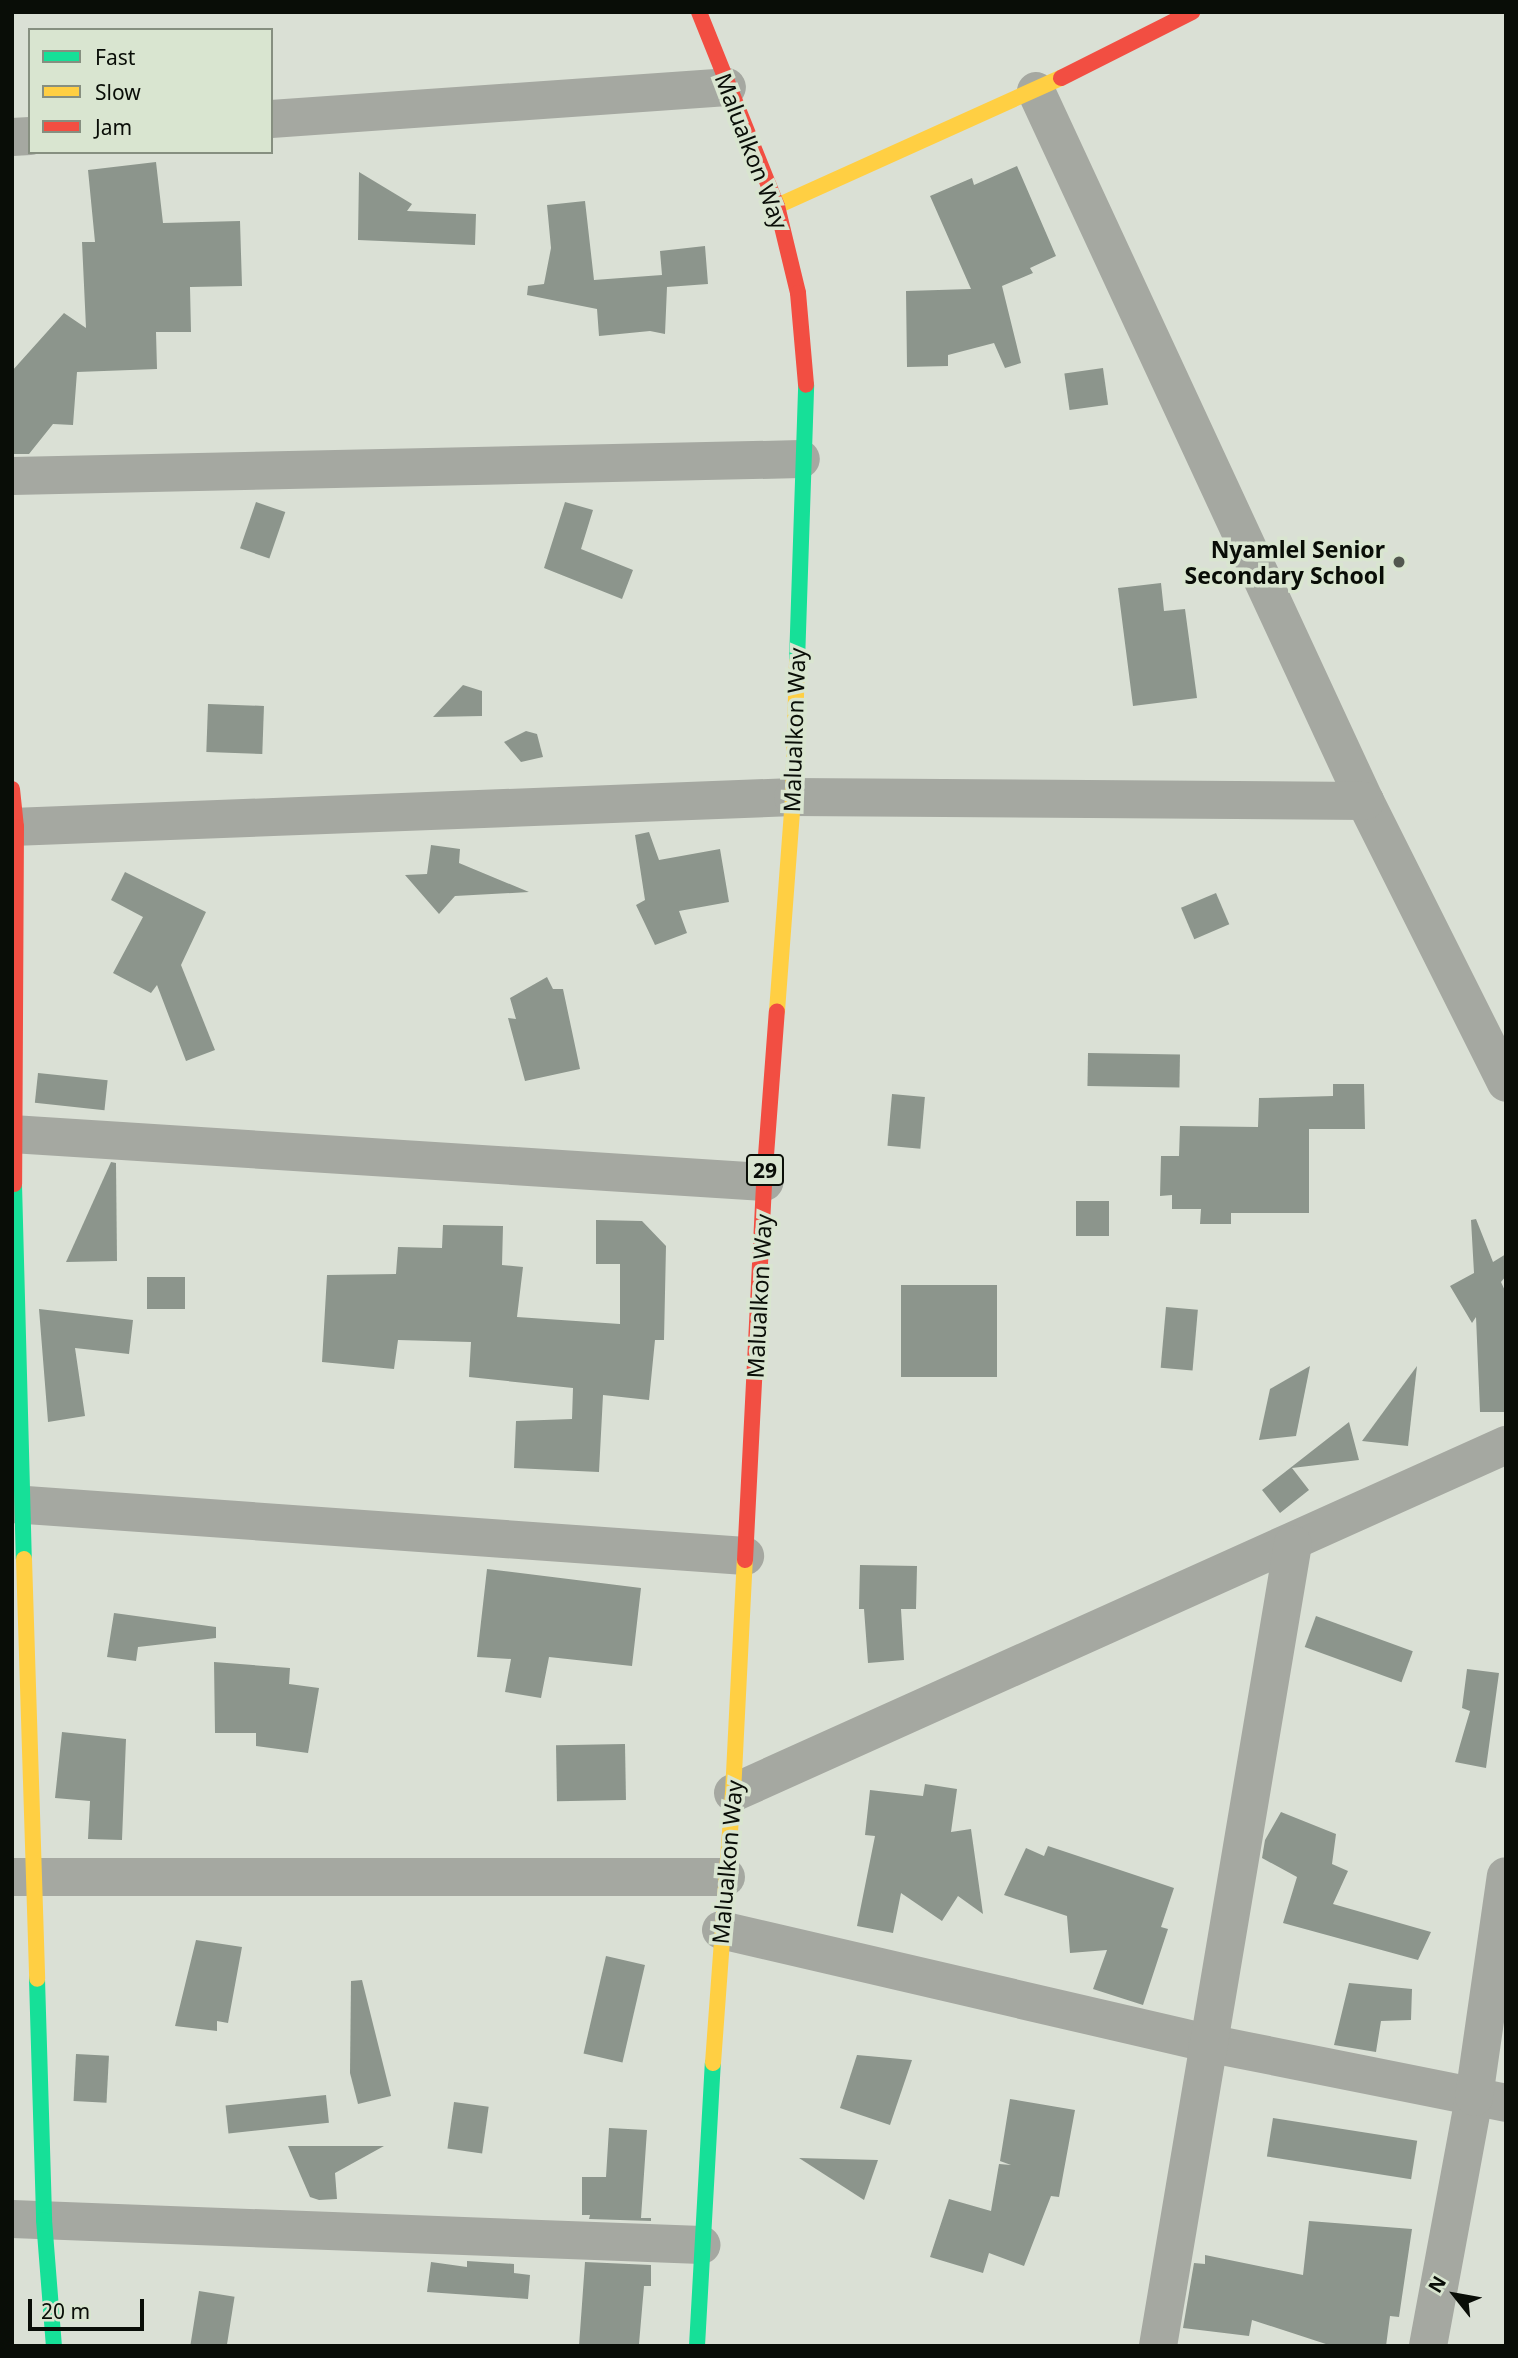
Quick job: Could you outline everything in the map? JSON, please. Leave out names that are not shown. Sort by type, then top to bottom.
[{"type":"main road","name":"Malualkon Way","points":[[697,2346],[721,1930],[733,1793],[764,1182],[793,797],[805,357],[798,293],[777,206],[699,12]]},
{"type":"main road","points":[[777,206],[1036,91],[1192,12]]},
{"type":"main road","points":[[12,789],[17,1504],[28,2219],[54,2346]]},
{"type":"street","points":[[273,119],[727,87]]},
{"type":"street","points":[[1036,91],[1365,801],[1506,1083]]},
{"type":"street","points":[[12,476],[801,459]]},
{"type":"street","points":[[14,827],[793,797],[1365,801]]},
{"type":"street","points":[[13,1134],[764,1182]]},
{"type":"street","points":[[733,1793],[1293,1544],[1506,1445]]},
{"type":"street","points":[[17,1504],[746,1556]]},
{"type":"street","points":[[1158,2346],[1293,1544]]},
{"type":"street","points":[[1428,2346],[1490,2100],[1506,1876]]},
{"type":"street","points":[[23,1877],[726,1877]]},
{"type":"street","points":[[721,1930],[1207,2043],[1490,2100]]},
{"type":"street","points":[[28,2219],[702,2245]]},
{"type":"building","points":[[156,162],[163,223],[240,221],[242,286],[190,287],[191,332],[156,332],[157,369],[77,372],[73,425],[53,424],[29,454],[12,454],[12,371],[64,313],[86,328],[82,242],[95,242],[88,170]]},
{"type":"building","points":[[1017,166],[1056,256],[1030,268],[1033,273],[1002,286],[1021,363],[1005,368],[994,343],[948,355],[948,366],[907,367],[906,291],[971,289],[930,196],[972,178],[974,185]]},
{"type":"building","points":[[359,172],[412,204],[407,211],[476,214],[475,245],[358,240]]},
{"type":"building","points":[[585,201],[594,280],[662,275],[660,251],[705,246],[708,284],[667,287],[665,334],[650,331],[599,336],[597,309],[527,295],[528,286],[544,284],[551,248],[547,205]]},
{"type":"building","points":[[1103,368],[1108,405],[1070,410],[1064,373]]},
{"type":"building","points":[[256,502],[285,512],[269,558],[240,548]]},
{"type":"building","points":[[565,502],[593,510],[581,549],[633,570],[622,599],[544,568]]},
{"type":"building","points":[[1161,583],[1164,611],[1185,609],[1197,698],[1133,706],[1118,588]]},
{"type":"building","points":[[463,685],[482,691],[482,716],[433,717]]},
{"type":"building","points":[[208,704],[264,706],[262,754],[206,752]]},
{"type":"building","points":[[526,731],[537,734],[543,757],[521,762],[504,742]]},
{"type":"building","points":[[649,832],[659,860],[720,849],[729,902],[679,911],[687,933],[655,945],[636,905],[645,900],[635,835]]},
{"type":"building","points":[[431,845],[460,849],[459,863],[529,892],[455,896],[439,914],[405,875],[427,874]]},
{"type":"building","points":[[125,872],[206,912],[181,965],[215,1050],[186,1061],[157,985],[151,993],[113,973],[143,917],[111,900]]},
{"type":"building","points":[[1216,893],[1229,924],[1194,939],[1181,908]]},
{"type":"building","points":[[547,977],[553,989],[563,989],[580,1069],[525,1081],[508,1018],[516,1019],[510,998]]},
{"type":"building","points":[[1088,1053],[1180,1055],[1179,1088],[1087,1086]]},
{"type":"building","points":[[38,1073],[108,1080],[104,1110],[35,1103]]},
{"type":"building","points":[[1333,1084],[1364,1084],[1365,1129],[1309,1129],[1309,1213],[1231,1213],[1231,1224],[1200,1224],[1201,1209],[1172,1209],[1172,1195],[1160,1196],[1161,1156],[1179,1156],[1180,1126],[1258,1127],[1259,1098],[1333,1096]]},
{"type":"building","points":[[892,1094],[925,1097],[920,1149],[887,1146]]},
{"type":"building","points":[[111,1162],[116,1163],[117,1261],[66,1262]]},
{"type":"building","points":[[1076,1201],[1109,1201],[1109,1236],[1076,1236]]},
{"type":"building","points":[[1476,1219],[1493,1262],[1506,1254],[1506,1276],[1501,1282],[1506,1293],[1506,1412],[1480,1412],[1476,1317],[1472,1323],[1450,1286],[1474,1273],[1471,1220]]},
{"type":"building","points":[[596,1220],[642,1221],[666,1246],[664,1340],[655,1340],[649,1400],[603,1395],[599,1472],[514,1468],[516,1421],[572,1419],[573,1388],[469,1377],[471,1342],[398,1340],[394,1369],[322,1362],[327,1275],[396,1274],[398,1247],[442,1248],[443,1225],[503,1226],[502,1265],[523,1267],[517,1317],[620,1324],[620,1264],[596,1264]]},
{"type":"building","points":[[147,1277],[185,1277],[185,1309],[147,1309]]},
{"type":"building","points":[[901,1285],[997,1285],[997,1377],[901,1377]]},
{"type":"building","points":[[1166,1307],[1198,1310],[1193,1371],[1161,1368]]},
{"type":"building","points":[[39,1309],[133,1320],[129,1354],[75,1348],[85,1416],[48,1422]]},
{"type":"building","points":[[1310,1366],[1296,1436],[1259,1440],[1270,1389]]},
{"type":"building","points":[[1417,1366],[1408,1446],[1362,1441]]},
{"type":"building","points":[[1349,1422],[1359,1460],[1292,1468],[1309,1490],[1280,1513],[1262,1490]]},
{"type":"building","points":[[860,1565],[917,1566],[916,1609],[901,1609],[904,1660],[868,1663],[864,1609],[859,1609]]},
{"type":"building","points":[[487,1569],[641,1588],[632,1666],[549,1657],[541,1698],[505,1692],[511,1659],[477,1657]]},
{"type":"building","points":[[114,1613],[216,1627],[216,1638],[138,1647],[136,1661],[107,1657]]},
{"type":"building","points":[[1316,1616],[1413,1651],[1402,1682],[1305,1647]]},
{"type":"building","points":[[214,1662],[290,1668],[289,1684],[319,1688],[308,1753],[256,1746],[256,1733],[215,1733]]},
{"type":"building","points":[[1467,1669],[1499,1673],[1486,1768],[1455,1762],[1470,1711],[1462,1708]]},
{"type":"building","points":[[62,1732],[126,1739],[122,1840],[88,1839],[90,1801],[55,1798]]},
{"type":"building","points":[[625,1744],[626,1800],[557,1801],[556,1745]]},
{"type":"building","points":[[925,1784],[957,1789],[951,1832],[971,1829],[983,1914],[958,1896],[942,1921],[901,1893],[893,1933],[857,1926],[875,1836],[865,1835],[870,1790],[923,1796]]},
{"type":"building","points":[[1281,1812],[1336,1834],[1332,1864],[1348,1871],[1333,1904],[1431,1932],[1418,1960],[1283,1923],[1297,1877],[1262,1858],[1265,1840]]},
{"type":"building","points":[[1048,1846],[1174,1888],[1161,1927],[1168,1929],[1143,2005],[1093,1989],[1107,1950],[1070,1953],[1067,1916],[1004,1895],[1026,1848],[1044,1856]]},
{"type":"building","points":[[196,1940],[242,1947],[228,2023],[217,2021],[217,2031],[175,2026]]},
{"type":"building","points":[[606,1956],[645,1965],[622,2062],[584,2053]]},
{"type":"building","points":[[362,1980],[391,2096],[358,2104],[350,2073],[351,1981]]},
{"type":"building","points":[[1349,1983],[1412,1989],[1411,2020],[1381,2021],[1376,2052],[1334,2045]]},
{"type":"building","points":[[76,2054],[109,2056],[106,2103],[74,2101]]},
{"type":"building","points":[[857,2055],[912,2060],[890,2125],[840,2108]]},
{"type":"building","points":[[326,2095],[329,2123],[228,2133],[226,2106]]},
{"type":"building","points":[[1010,2099],[1075,2110],[1059,2197],[1051,2196],[1024,2266],[989,2253],[983,2273],[930,2257],[949,2199],[991,2211],[999,2164],[1011,2165],[1000,2161]]},
{"type":"building","points":[[454,2102],[489,2107],[482,2153],[447,2149]]},
{"type":"building","points":[[1273,2118],[1417,2141],[1411,2179],[1267,2157]]},
{"type":"building","points":[[609,2128],[647,2130],[641,2218],[651,2218],[651,2221],[589,2219],[590,2215],[582,2215],[582,2177],[606,2177]]},
{"type":"building","points":[[288,2146],[384,2146],[335,2173],[337,2199],[319,2200],[310,2197]]},
{"type":"building","points":[[799,2158],[878,2160],[864,2200]]},
{"type":"building","points":[[1309,2221],[1412,2229],[1399,2317],[1390,2316],[1386,2346],[1332,2346],[1252,2320],[1249,2336],[1183,2328],[1194,2263],[1205,2264],[1205,2255],[1303,2275]]},
{"type":"building","points":[[467,2261],[514,2264],[514,2273],[530,2275],[528,2299],[427,2292],[431,2262],[467,2267]]},
{"type":"building","points":[[585,2262],[651,2265],[651,2286],[644,2286],[639,2344],[579,2346]]},
{"type":"building","points":[[199,2291],[235,2297],[227,2346],[190,2345]]},
{"type":"traffic: fast","points":[[797,662],[806,385]]},
{"type":"traffic: fast","points":[[14,1184],[24,1559]]},
{"type":"traffic: fast","points":[[37,1979],[44,2220],[54,2346]]},
{"type":"traffic: fast","points":[[697,2346],[713,2063]]},
{"type":"traffic: slow","points":[[777,206],[1061,78]]},
{"type":"traffic: slow","points":[[777,1011],[793,797],[797,662]]},
{"type":"traffic: slow","points":[[24,1559],[37,1979]]},
{"type":"traffic: slow","points":[[713,2063],[733,1793],[745,1560]]},
{"type":"traffic: jam","points":[[699,12],[777,206],[798,293],[806,385]]},
{"type":"traffic: jam","points":[[1061,78],[1192,12]]},
{"type":"traffic: jam","points":[[12,789],[16,827],[14,1184]]},
{"type":"traffic: jam","points":[[745,1560],[764,1182],[777,1011]]},
{"type":"place","name":"Nyamlel Senior Secondary School","points":[[1399,562]]}]
